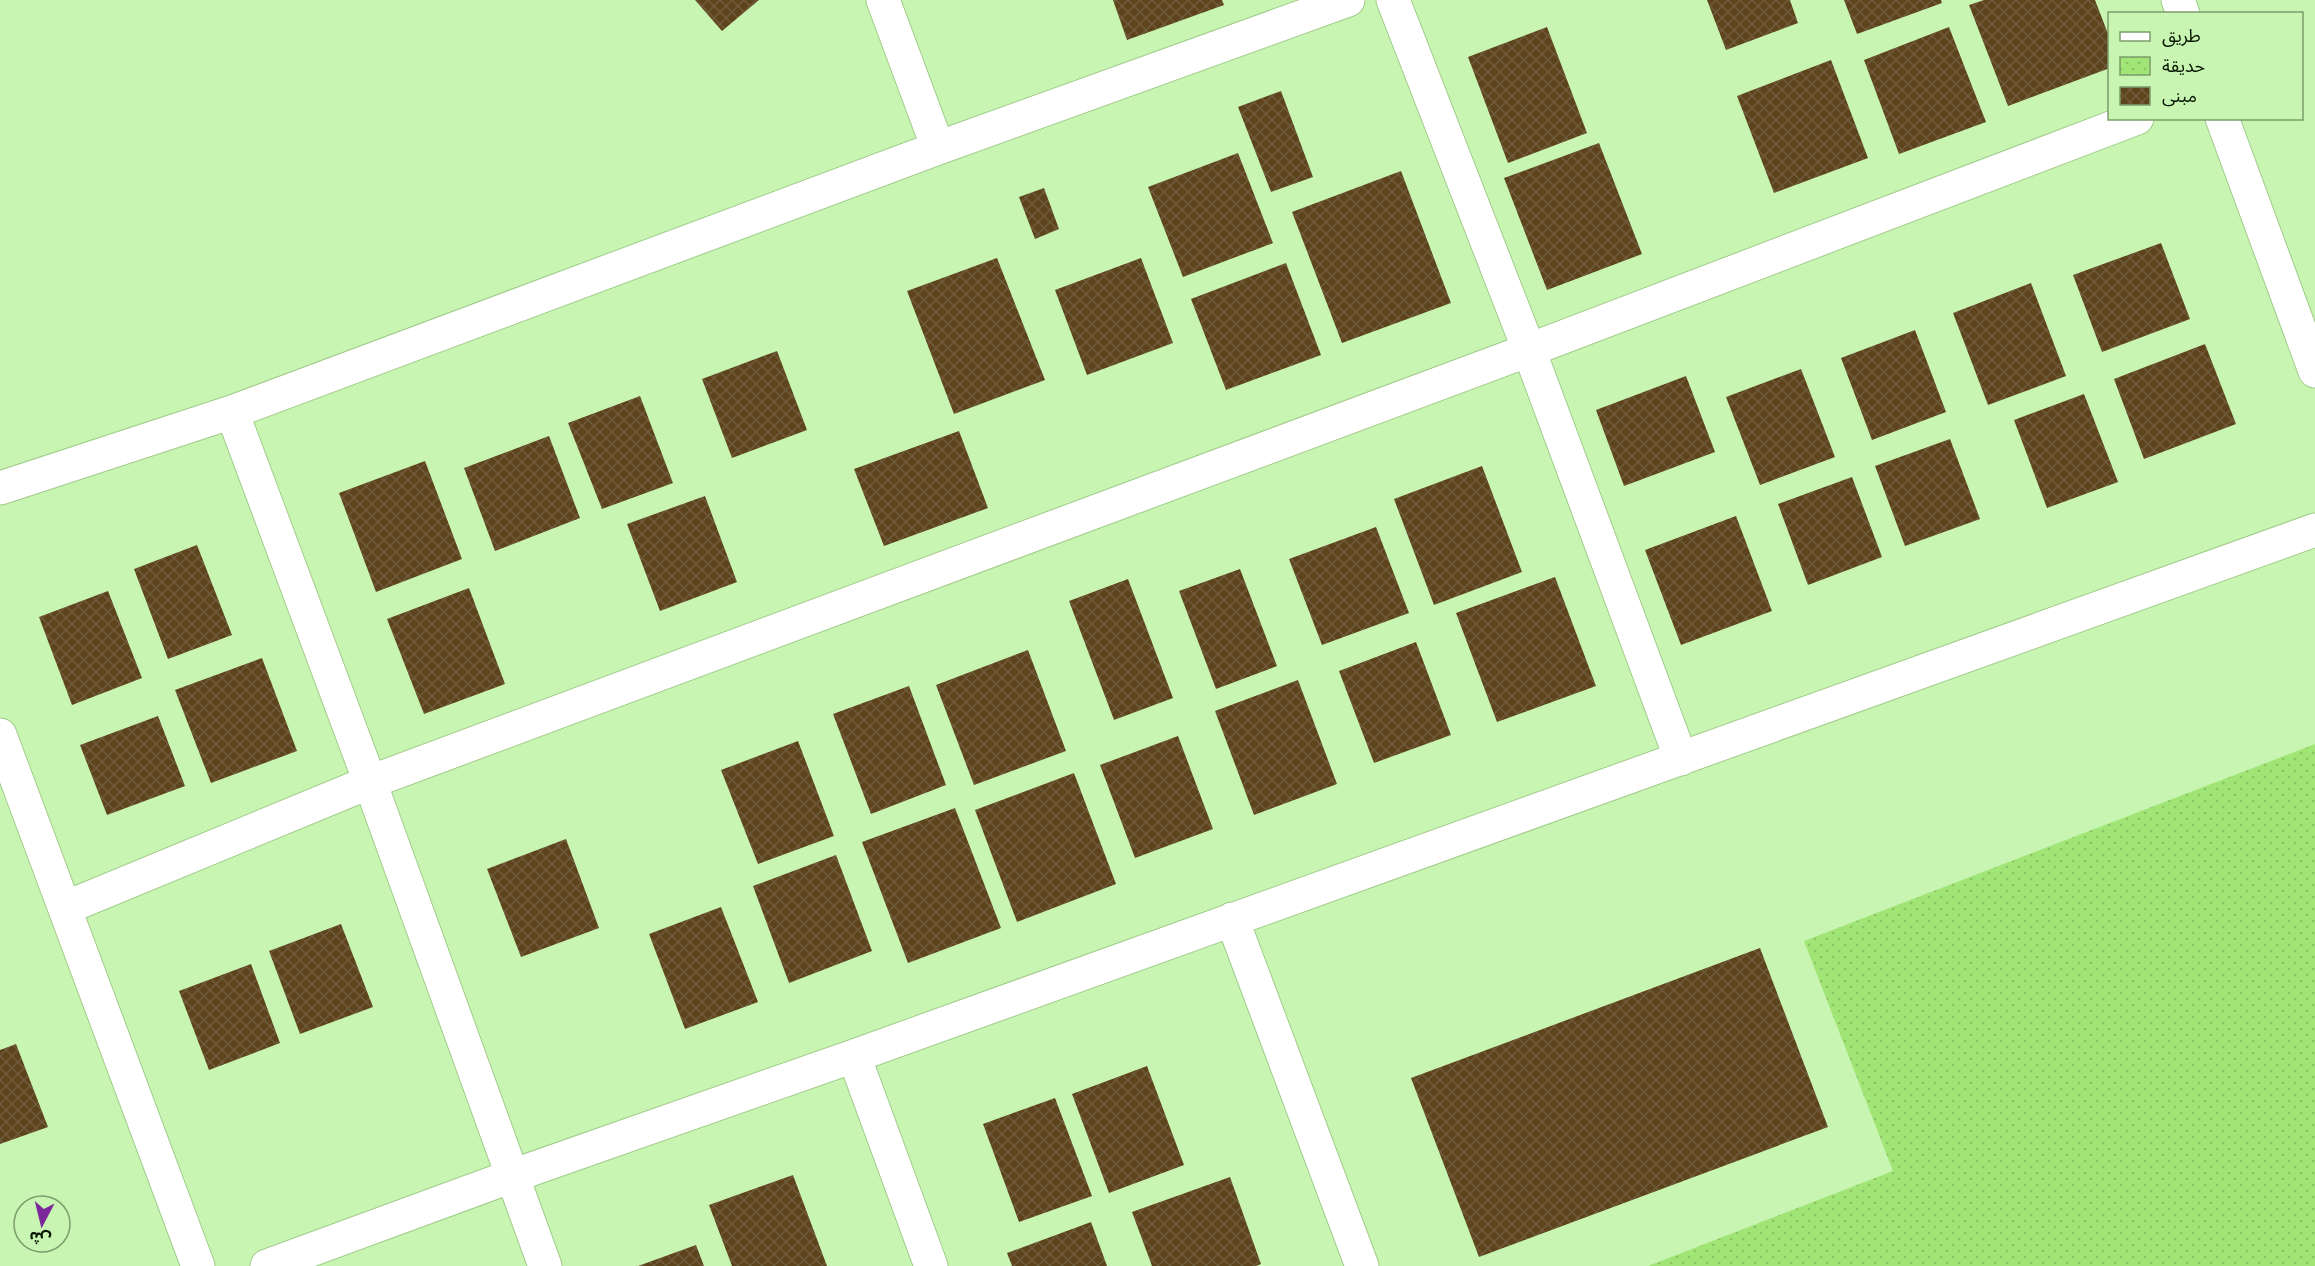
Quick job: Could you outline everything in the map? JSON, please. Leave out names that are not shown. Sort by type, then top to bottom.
[{"type":"street","points":[[883,0],[938,148]]},
{"type":"street","points":[[1393,0],[1529,350],[1681,759]]},
{"type":"street","points":[[0,488],[232,412],[1335,2]]},
{"type":"street","points":[[64,908],[370,782],[1529,350],[2133,120]]},
{"type":"street","points":[[2223,120],[2315,371]]},
{"type":"street","points":[[232,412],[370,782],[545,1266]]},
{"type":"street","points":[[267,1266],[512,1176],[854,1056],[2315,530]]},
{"type":"street","points":[[0,735],[198,1266]]},
{"type":"street","points":[[1232,920],[1362,1266]]},
{"type":"street","points":[[854,1056],[931,1266]]},
{"type":"green space","points":[[2315,744],[2315,1266],[1648,1266],[1893,1171],[1804,941]]},
{"type":"building","points":[[695,0],[759,0],[722,31]]},
{"type":"building","points":[[1113,0],[1222,0],[1224,5],[1127,40]]},
{"type":"building","points":[[1707,0],[1790,0],[1798,23],[1726,50]]},
{"type":"building","points":[[1844,0],[1941,0],[1942,3],[1857,34]]},
{"type":"building","points":[[1984,0],[2095,0],[2108,34],[2108,69],[2008,106],[1969,5]]},
{"type":"building","points":[[1547,27],[1587,133],[1508,163],[1468,57]]},
{"type":"building","points":[[1949,27],[1986,122],[1899,154],[1864,60]]},
{"type":"building","points":[[1831,60],[1868,158],[1774,193],[1737,96]]},
{"type":"building","points":[[1281,91],[1313,177],[1271,192],[1238,107]]},
{"type":"building","points":[[1599,143],[1642,254],[1547,290],[1504,178]]},
{"type":"building","points":[[1238,153],[1273,243],[1183,277],[1148,187]]},
{"type":"building","points":[[1401,171],[1451,303],[1342,343],[1292,212]]},
{"type":"building","points":[[1044,188],[1059,229],[1035,239],[1019,197]]},
{"type":"building","points":[[2161,243],[2190,319],[2102,352],[2073,275]]},
{"type":"building","points":[[997,258],[1045,380],[954,414],[907,291]]},
{"type":"building","points":[[1141,258],[1173,343],[1087,375],[1055,290]]},
{"type":"building","points":[[1286,263],[1321,355],[1226,390],[1191,299]]},
{"type":"building","points":[[2031,283],[2066,376],[1988,405],[1953,313]]},
{"type":"building","points":[[1915,330],[1946,412],[1872,440],[1841,358]]},
{"type":"building","points":[[2205,344],[2236,424],[2144,459],[2114,379]]},
{"type":"building","points":[[777,351],[807,430],[732,458],[702,379]]},
{"type":"building","points":[[1801,369],[1835,457],[1760,485],[1726,397]]},
{"type":"building","points":[[1686,376],[1715,452],[1624,486],[1596,410]]},
{"type":"building","points":[[2084,394],[2118,482],[2047,508],[2014,420]]},
{"type":"building","points":[[640,396],[673,483],[602,509],[568,423]]},
{"type":"building","points":[[959,431],[988,508],[884,546],[854,469]]},
{"type":"building","points":[[549,436],[580,518],[495,551],[464,468]]},
{"type":"building","points":[[1950,439],[1980,519],[1905,546],[1875,466]]},
{"type":"building","points":[[425,461],[462,559],[376,592],[339,493]]},
{"type":"building","points":[[1482,466],[1522,572],[1434,605],[1394,499]]},
{"type":"building","points":[[1852,477],[1882,557],[1808,585],[1778,504]]},
{"type":"building","points":[[705,496],[737,582],[660,611],[627,524]]},
{"type":"building","points":[[1736,516],[1772,611],[1681,645],[1645,550]]},
{"type":"building","points":[[1376,527],[1409,613],[1322,645],[1289,559]]},
{"type":"building","points":[[197,545],[232,635],[168,659],[134,569]]},
{"type":"building","points":[[1240,569],[1277,666],[1216,689],[1179,591]]},
{"type":"building","points":[[1555,577],[1596,686],[1497,722],[1456,613]]},
{"type":"building","points":[[1128,579],[1173,698],[1114,720],[1069,601]]},
{"type":"building","points":[[469,588],[505,684],[424,714],[387,619]]},
{"type":"building","points":[[108,591],[142,678],[72,705],[39,617]]},
{"type":"building","points":[[1416,642],[1451,735],[1374,763],[1339,671]]},
{"type":"building","points":[[1028,650],[1066,751],[974,785],[936,685]]},
{"type":"building","points":[[262,658],[297,751],[211,783],[175,690]]},
{"type":"building","points":[[1298,680],[1337,784],[1254,815],[1215,711]]},
{"type":"building","points":[[909,686],[946,785],[871,814],[833,714]]},
{"type":"building","points":[[158,716],[185,786],[107,815],[80,745]]},
{"type":"building","points":[[1178,736],[1213,829],[1135,858],[1100,765]]},
{"type":"building","points":[[798,741],[834,836],[758,864],[721,770]]},
{"type":"building","points":[[1074,773],[1116,884],[1017,922],[975,810]]},
{"type":"building","points":[[955,808],[1001,928],[908,963],[862,842]]},
{"type":"building","points":[[566,839],[599,928],[521,957],[487,869]]},
{"type":"building","points":[[836,855],[872,951],[789,983],[753,886]]},
{"type":"building","points":[[721,907],[758,1002],[685,1029],[649,934]]},
{"type":"building","points":[[341,924],[373,1007],[300,1034],[269,951]]},
{"type":"building","points":[[1760,948],[1828,1127],[1479,1257],[1411,1078]]},
{"type":"building","points":[[251,964],[280,1043],[209,1070],[179,991]]},
{"type":"building","points":[[16,1044],[48,1127],[0,1144],[0,1050]]},
{"type":"building","points":[[1147,1066],[1184,1165],[1109,1193],[1072,1094]]},
{"type":"building","points":[[1055,1098],[1092,1196],[1019,1222],[983,1124]]},
{"type":"building","points":[[793,1175],[827,1266],[732,1266],[709,1205]]},
{"type":"building","points":[[1230,1177],[1261,1264],[1256,1266],[1152,1266],[1132,1212]]},
{"type":"building","points":[[1091,1222],[1107,1266],[1012,1266],[1007,1253]]},
{"type":"building","points":[[696,1245],[704,1266],[638,1266]]}]
